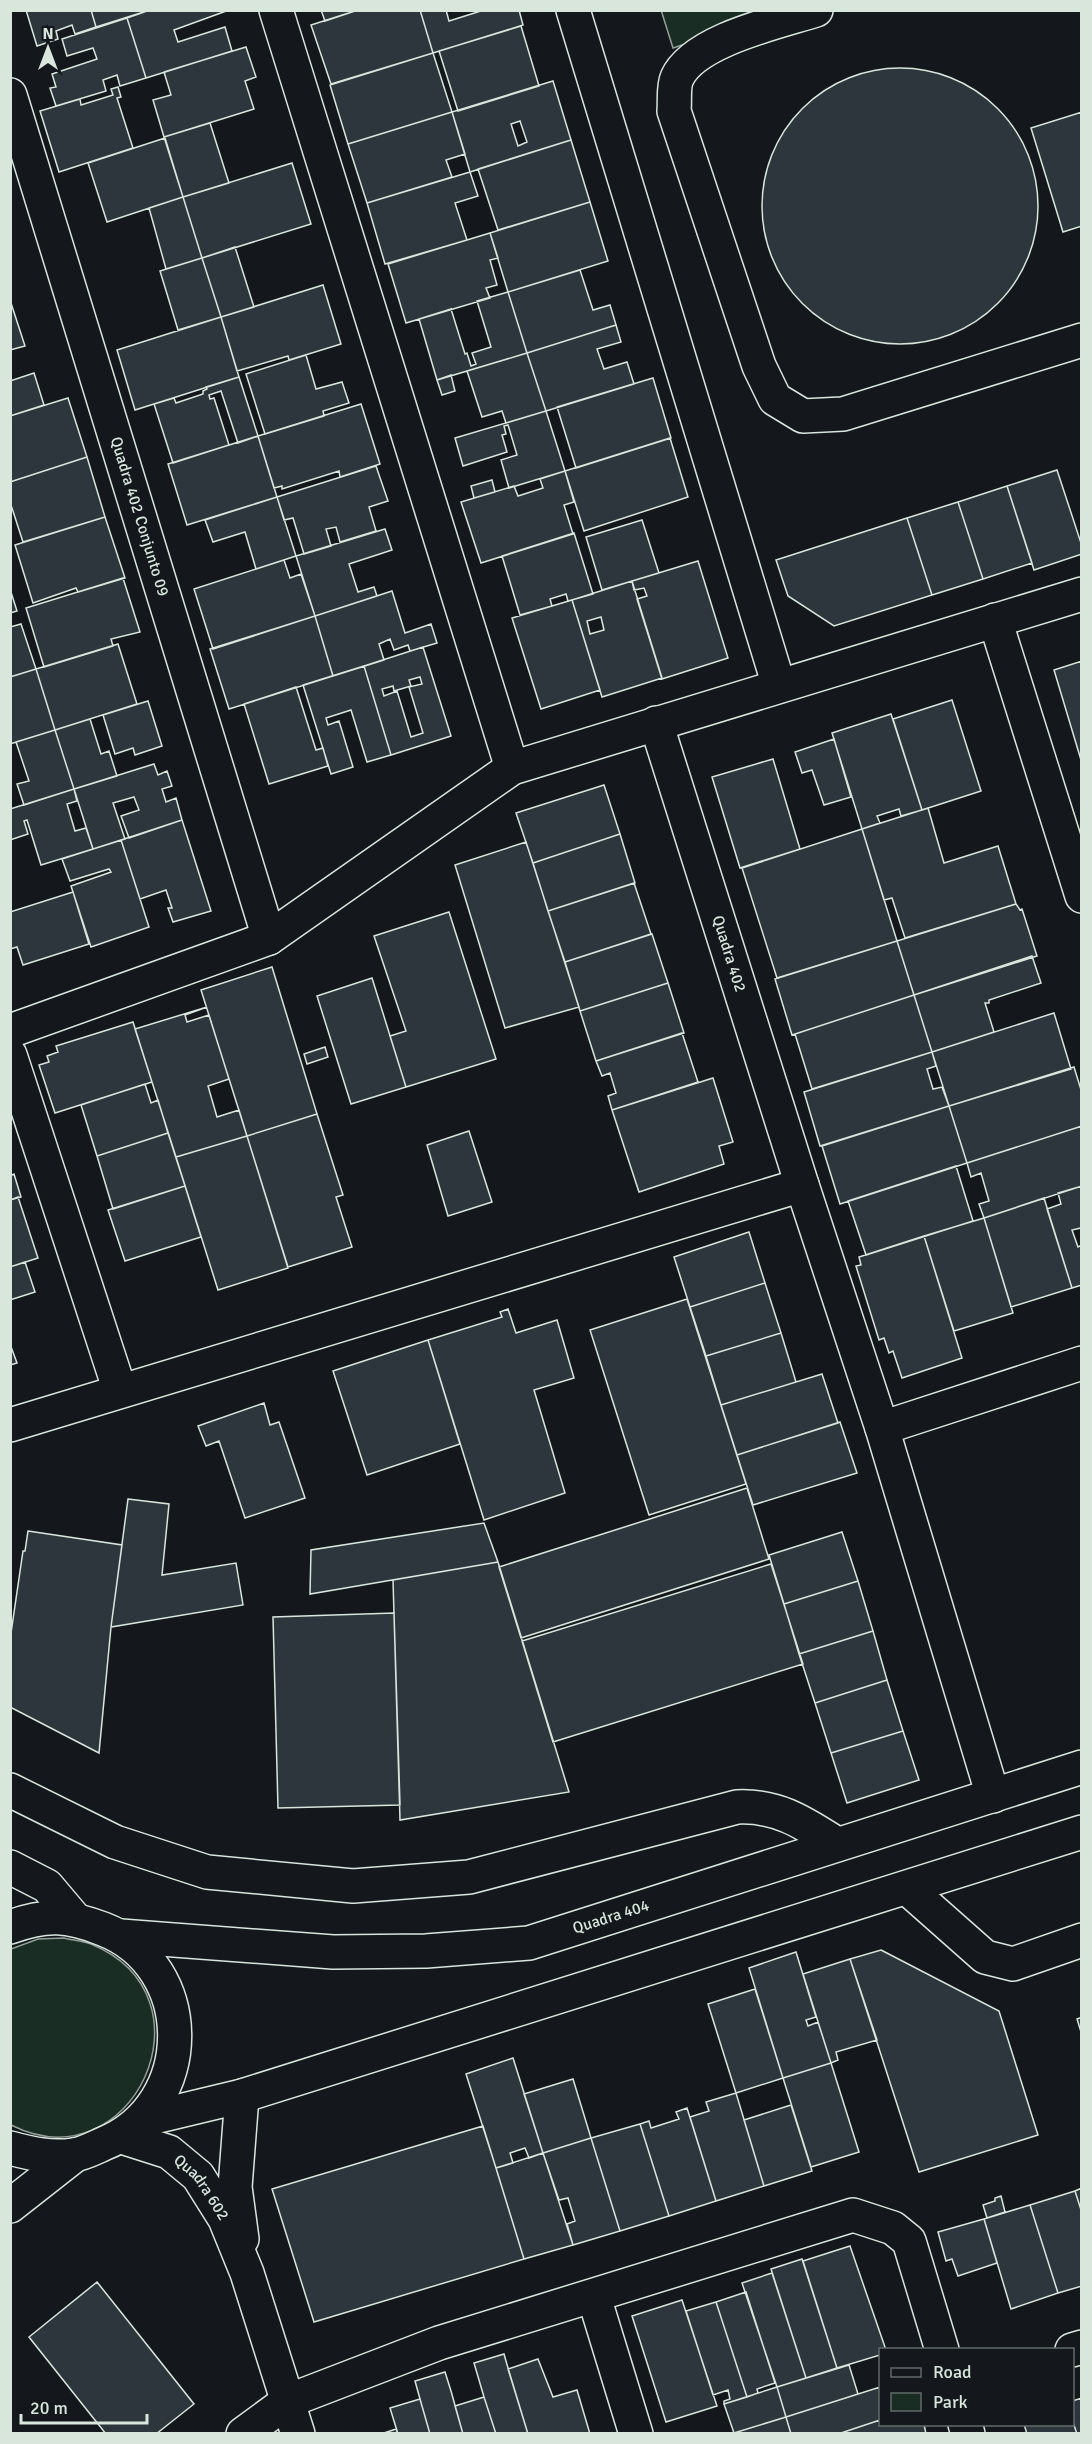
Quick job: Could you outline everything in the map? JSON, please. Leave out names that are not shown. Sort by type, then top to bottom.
[{"type":"street","points":[[276,10],[512,768]]},
{"type":"street","points":[[573,10],[779,686]]},
{"type":"street","points":[[816,10],[728,38],[694,57],[677,79],[674,111],[759,366],[775,399],[803,416],[843,414],[1082,340]]},
{"type":"street","name":"Quadra 402 Conjunto 09","points":[[10,95],[269,938]]},
{"type":"street","points":[[10,1031],[269,938],[512,768],[1082,594]]},
{"type":"street","points":[[995,620],[1082,896]]},
{"type":"street","name":"Quadra 402","points":[[656,723],[801,1185],[882,1428],[993,1796]]},
{"type":"street","points":[[10,1055],[120,1391]]},
{"type":"street","points":[[10,1425],[801,1185]]},
{"type":"street","points":[[882,1428],[1082,1363]]},
{"type":"street","name":"Quadra 404","points":[[121,1936],[333,1952],[426,1951],[529,1943],[1082,1767]]},
{"type":"street","points":[[10,1790],[115,1842],[207,1872],[353,1887],[469,1877],[737,1807],[759,1806],[800,1820],[837,1844]]},
{"type":"street","points":[[10,2206],[75,2156],[132,2128],[242,2096],[1082,1832]]},
{"type":"street","points":[[10,1867],[47,1887],[74,1918]]},
{"type":"street","points":[[907,1888],[985,1957],[1013,1964],[1082,1940]]},
{"type":"street","points":[[10,1927],[36,1918],[74,1918],[121,1936],[141,1953],[158,1974],[169,1997],[175,2023],[175,2049],[170,2075],[158,2099],[132,2128]]},
{"type":"street","name":"Quadra 602","points":[[242,2096],[235,2187],[248,2273]]},
{"type":"street","name":"Quadra 602","points":[[132,2128],[169,2152],[198,2176],[225,2219],[248,2273],[298,2433]]},
{"type":"street","points":[[10,2148],[42,2156],[75,2156]]},
{"type":"street","points":[[243,2433],[288,2402],[439,2343],[594,2297],[853,2215],[893,2228],[909,2241],[942,2348]]},
{"type":"street","points":[[594,2297],[636,2433]]},
{"type":"green space","points":[[661,10],[787,11],[673,48]]},
{"type":"green space","points":[[64,1938],[91,1944],[130,1969],[150,2003],[154,2041],[145,2077],[124,2109],[93,2130],[54,2137],[11,2125],[11,1949],[38,1939]]},
{"type":"building","points":[[26,10],[91,10],[96,27],[75,34],[72,25],[56,31],[58,39],[37,46]]},
{"type":"building","points":[[91,10],[150,10],[96,27]]},
{"type":"building","points":[[150,10],[229,10],[174,30],[178,42],[225,27],[232,51],[146,78],[127,18]]},
{"type":"building","points":[[321,10],[358,10],[325,21]]},
{"type":"building","points":[[358,10],[420,10],[433,53],[331,84],[311,25]]},
{"type":"building","points":[[420,10],[446,10],[449,21],[484,10],[519,10],[523,25],[433,53]]},
{"type":"building","points":[[127,18],[146,78],[120,86],[117,75],[103,80],[106,91],[56,106],[50,88],[56,87],[52,74],[97,59],[93,48],[67,56],[62,39]]},
{"type":"building","points":[[521,26],[539,86],[458,111],[439,51]]},
{"type":"building","points":[[246,47],[256,77],[245,81],[254,109],[164,137],[153,100],[171,95],[164,72]]},
{"type":"building","points":[[433,53],[452,112],[348,144],[330,85]]},
{"type":"building","points":[[900,68],[927,71],[953,79],[976,92],[997,109],[1014,130],[1027,153],[1035,179],[1038,206],[1035,233],[1027,259],[1014,282],[997,303],[976,320],[953,333],[927,341],[900,344],[873,341],[847,333],[824,320],[803,303],[786,282],[773,259],[765,233],[762,206],[765,179],[773,153],[786,130],[803,109],[824,92],[847,79],[873,71]]},
{"type":"building","points":[[553,81],[571,140],[470,172],[452,112]],"holes":[[[520,121],[527,142],[518,146],[511,124]]]},
{"type":"building","points":[[118,87],[121,97],[117,98],[133,148],[59,172],[40,111],[80,99],[81,105],[113,95],[111,89]]},
{"type":"building","points":[[452,112],[465,154],[446,160],[452,177],[367,203],[348,144]]},
{"type":"building","points":[[1082,112],[1082,226],[1063,232],[1031,128]]},
{"type":"building","points":[[210,123],[229,183],[183,197],[164,137]]},
{"type":"building","points":[[165,138],[183,197],[107,222],[88,163]]},
{"type":"building","points":[[571,140],[590,202],[498,230],[478,169]]},
{"type":"building","points":[[292,163],[311,224],[202,258],[183,197]]},
{"type":"building","points":[[470,172],[478,196],[455,203],[467,240],[385,264],[367,203]]},
{"type":"building","points":[[183,197],[202,258],[166,269],[149,208]]},
{"type":"building","points":[[590,202],[608,261],[508,292],[490,233]]},
{"type":"building","points":[[490,233],[498,258],[490,260],[497,285],[486,288],[490,298],[406,323],[388,264]]},
{"type":"building","points":[[235,247],[254,307],[221,317],[202,258]]},
{"type":"building","points":[[202,258],[221,317],[178,330],[160,271]]},
{"type":"building","points":[[580,270],[593,310],[610,305],[616,325],[527,353],[508,292]]},
{"type":"building","points":[[323,285],[341,344],[289,360],[288,356],[237,371],[221,317]]},
{"type":"building","points":[[508,292],[527,353],[437,380],[419,319],[451,309],[471,366],[476,364],[472,353],[491,347],[477,301]]},
{"type":"building","points":[[10,300],[25,346],[10,350]]},
{"type":"building","points":[[221,317],[239,377],[135,410],[117,350]]},
{"type":"building","points":[[616,325],[621,342],[597,349],[604,369],[627,362],[634,384],[546,411],[527,353]]},
{"type":"building","points":[[527,353],[546,411],[506,423],[502,411],[482,417],[467,371]]},
{"type":"building","points":[[306,355],[316,389],[342,382],[349,403],[323,411],[324,416],[265,434],[246,374]]},
{"type":"building","points":[[34,373],[44,405],[10,416],[10,381]]},
{"type":"building","points":[[451,375],[455,391],[442,395],[437,380]]},
{"type":"building","points":[[239,377],[258,436],[238,443],[221,391],[209,395],[210,399],[214,398],[229,445],[173,463],[154,404],[174,398],[176,403],[203,394],[206,387]]},
{"type":"building","points":[[653,378],[671,438],[576,468],[557,407]]},
{"type":"building","points":[[68,398],[87,457],[10,482],[10,416]]},
{"type":"building","points":[[361,404],[380,464],[340,477],[339,471],[282,489],[282,486],[274,488],[258,436]]},
{"type":"building","points":[[546,411],[565,471],[509,488],[501,460],[517,455],[508,425],[504,426],[506,434],[502,435],[507,452],[463,466],[455,438]]},
{"type":"building","points":[[258,436],[277,497],[187,525],[168,464]]},
{"type":"building","points":[[670,438],[688,497],[584,531],[565,471]]},
{"type":"building","points":[[87,457],[105,517],[23,542],[10,502],[10,482]]},
{"type":"building","points":[[376,466],[388,501],[369,507],[376,531],[340,542],[336,527],[326,529],[331,546],[304,554],[293,518],[284,520],[277,497]]},
{"type":"building","points":[[1057,470],[1082,546],[1082,554],[1034,570],[1007,486]]},
{"type":"building","points":[[565,471],[574,502],[564,505],[573,534],[481,563],[461,502],[514,486],[518,496],[543,488],[540,479]]},
{"type":"building","points":[[492,480],[495,492],[474,498],[471,486]]},
{"type":"building","points":[[1007,486],[1032,563],[983,579],[958,502]]},
{"type":"building","points":[[277,497],[296,556],[256,569],[245,532],[213,542],[205,520]]},
{"type":"building","points":[[958,502],[983,579],[932,595],[907,518]]},
{"type":"building","points":[[105,517],[125,578],[78,592],[76,588],[33,603],[15,545]]},
{"type":"building","points":[[907,518],[932,595],[834,626],[788,596],[776,560]]},
{"type":"building","points":[[642,520],[659,573],[602,590],[586,537]]},
{"type":"building","points":[[385,529],[392,550],[349,564],[358,592],[374,587],[377,596],[315,616],[296,556]]},
{"type":"building","points":[[574,533],[593,594],[568,601],[566,594],[550,599],[552,606],[520,615],[502,556]]},
{"type":"building","points":[[284,560],[290,578],[301,574],[315,616],[213,649],[194,589]]},
{"type":"building","points":[[698,561],[728,658],[662,679],[637,599],[647,596],[644,588],[634,590],[632,581]]},
{"type":"building","points":[[123,578],[140,632],[111,639],[113,646],[44,667],[26,608]]},
{"type":"building","points":[[632,581],[662,678],[602,697],[572,600]],"holes":[[[601,617],[604,630],[590,634],[587,621]]]},
{"type":"building","points":[[10,589],[17,611],[10,613]]},
{"type":"building","points":[[392,591],[405,633],[431,624],[437,643],[410,651],[408,645],[394,650],[390,639],[379,644],[384,660],[333,676],[315,616]]},
{"type":"building","points":[[572,600],[600,690],[541,709],[512,618]]},
{"type":"building","points":[[315,616],[333,676],[229,709],[210,649]]},
{"type":"building","points":[[21,624],[36,669],[10,677],[10,627]]},
{"type":"building","points":[[118,644],[137,704],[55,730],[36,669]]},
{"type":"building","points":[[423,647],[451,736],[391,755],[364,666]],"holes":[[[420,677],[422,684],[409,687],[423,733],[411,737],[397,691],[384,696],[382,689],[393,686],[394,691],[411,686],[409,680]]]},
{"type":"building","points":[[1082,661],[1082,760],[1081,760],[1054,670]]},
{"type":"building","points":[[364,666],[391,755],[367,762],[351,710],[326,718],[328,725],[339,721],[353,767],[331,774],[303,685]]},
{"type":"building","points":[[36,669],[55,730],[10,744],[10,677]]},
{"type":"building","points":[[296,687],[316,750],[323,748],[328,766],[269,784],[244,704]]},
{"type":"building","points":[[952,700],[981,791],[922,810],[893,719]]},
{"type":"building","points":[[148,701],[162,746],[135,755],[133,748],[115,754],[103,715]]},
{"type":"building","points":[[891,714],[922,810],[901,816],[899,809],[877,816],[880,823],[862,829],[832,733]]},
{"type":"building","points":[[90,719],[101,754],[109,751],[117,776],[74,789],[55,730]]},
{"type":"building","points":[[55,730],[74,789],[24,805],[17,784],[29,781],[16,742]]},
{"type":"building","points":[[834,739],[851,797],[824,805],[812,770],[802,773],[795,752]]},
{"type":"building","points":[[773,759],[800,849],[740,868],[712,777]]},
{"type":"building","points":[[154,764],[158,775],[167,771],[172,786],[162,789],[166,802],[176,798],[182,820],[129,838],[121,816],[139,810],[134,797],[113,803],[125,839],[93,849],[74,789]]},
{"type":"building","points":[[604,785],[620,834],[533,863],[516,813]]},
{"type":"building","points":[[74,789],[77,801],[67,804],[75,831],[86,828],[93,849],[41,865],[27,820],[24,821],[28,834],[10,840],[10,809]]},
{"type":"building","points":[[928,808],[944,863],[998,846],[1016,904],[905,938],[892,898],[884,900],[862,829]]},
{"type":"building","points":[[182,820],[211,911],[173,922],[168,908],[172,908],[166,890],[140,899],[121,840]]},
{"type":"building","points":[[862,829],[897,941],[777,978],[742,868]]},
{"type":"building","points":[[620,834],[635,883],[548,911],[533,863]]},
{"type":"building","points":[[121,840],[149,927],[91,947],[71,886],[111,872],[109,869],[70,881],[62,859]]},
{"type":"building","points":[[526,842],[579,1007],[505,1028],[455,865]]},
{"type":"building","points":[[634,883],[651,934],[565,962],[548,911]]},
{"type":"building","points":[[73,892],[89,944],[23,965],[17,947],[10,949],[10,912]]},
{"type":"building","points":[[1016,904],[1020,910],[1022,909],[1037,956],[914,995],[897,941]]},
{"type":"building","points":[[449,912],[496,1059],[406,1087],[390,1036],[406,1031],[374,936]]},
{"type":"building","points":[[652,934],[668,983],[580,1011],[565,962]]},
{"type":"building","points":[[897,941],[914,995],[792,1035],[775,979]]},
{"type":"building","points":[[1032,956],[1041,983],[985,1003],[994,1032],[932,1052],[914,995]]},
{"type":"building","points":[[272,967],[317,1114],[247,1136],[201,990]]},
{"type":"building","points":[[372,978],[406,1087],[351,1104],[317,996]]},
{"type":"building","points":[[668,983],[684,1033],[596,1061],[580,1011]]},
{"type":"building","points":[[914,995],[932,1052],[812,1089],[795,1034]]},
{"type":"building","points":[[207,1007],[185,1015],[187,1022],[209,1015],[229,1079],[208,1086],[217,1117],[239,1110],[247,1136],[176,1157],[135,1029]]},
{"type":"building","points":[[1054,1013],[1071,1069],[949,1106],[932,1052]]},
{"type":"building","points":[[133,1022],[152,1082],[55,1113],[39,1065],[49,1062],[47,1056],[58,1052],[56,1046]]},
{"type":"building","points":[[682,1033],[698,1082],[612,1110],[608,1096],[616,1093],[610,1073],[602,1076],[596,1061]]},
{"type":"building","points":[[325,1047],[328,1057],[307,1064],[304,1054]]},
{"type":"building","points":[[932,1052],[936,1066],[927,1069],[933,1089],[942,1087],[949,1106],[820,1146],[804,1092]]},
{"type":"building","points":[[1074,1067],[1082,1093],[1082,1126],[967,1163],[949,1106]]},
{"type":"building","points":[[713,1078],[733,1142],[719,1146],[724,1164],[639,1192],[612,1110]]},
{"type":"building","points":[[145,1084],[151,1103],[158,1100],[168,1133],[97,1156],[81,1105]]},
{"type":"building","points":[[949,1106],[967,1163],[840,1204],[822,1146]]},
{"type":"building","points":[[317,1114],[343,1195],[336,1197],[352,1247],[288,1267],[247,1136]]},
{"type":"building","points":[[1082,1126],[1082,1186],[984,1218],[979,1204],[989,1201],[981,1173],[971,1177],[967,1163]]},
{"type":"building","points":[[469,1131],[492,1202],[448,1216],[427,1145]]},
{"type":"building","points":[[168,1133],[185,1186],[113,1209],[97,1156]]},
{"type":"building","points":[[247,1136],[288,1268],[218,1290],[176,1157]]},
{"type":"building","points":[[956,1166],[973,1221],[866,1255],[848,1201]]},
{"type":"building","points":[[14,1174],[21,1197],[10,1200],[10,1176]]},
{"type":"building","points":[[185,1186],[201,1237],[125,1261],[108,1210]]},
{"type":"building","points":[[1082,1186],[1082,1231],[1081,1228],[1072,1230],[1078,1247],[1082,1245],[1082,1285],[1072,1288],[1047,1209],[1061,1204],[1058,1193]]},
{"type":"building","points":[[18,1197],[38,1258],[10,1267],[10,1200]]},
{"type":"building","points":[[1044,1198],[1072,1288],[1011,1307],[984,1218]]},
{"type":"building","points":[[984,1218],[1013,1313],[954,1331],[924,1236]]},
{"type":"building","points":[[749,1232],[765,1283],[690,1307],[674,1257]]},
{"type":"building","points":[[924,1236],[962,1358],[902,1378],[893,1351],[889,1353],[884,1338],[879,1340],[856,1266],[861,1265],[859,1257]]},
{"type":"building","points":[[25,1262],[35,1292],[10,1300],[10,1267]]},
{"type":"building","points":[[765,1283],[781,1333],[706,1356],[690,1307]]},
{"type":"building","points":[[687,1299],[746,1484],[649,1515],[590,1330]]},
{"type":"building","points":[[508,1309],[516,1333],[557,1320],[574,1378],[534,1390],[565,1493],[484,1520],[428,1340],[502,1317],[500,1312]]},
{"type":"building","points":[[781,1333],[796,1382],[721,1405],[706,1356]]},
{"type":"building","points":[[428,1340],[460,1444],[367,1475],[333,1371]]},
{"type":"building","points":[[10,1344],[17,1363],[10,1365]]},
{"type":"building","points":[[822,1374],[838,1423],[737,1455],[721,1405]]},
{"type":"building","points":[[264,1403],[270,1425],[279,1422],[305,1498],[245,1518],[219,1441],[206,1446],[198,1426]]},
{"type":"building","points":[[840,1422],[857,1473],[753,1505],[737,1455]]},
{"type":"building","points":[[747,1488],[769,1559],[521,1638],[499,1567]]},
{"type":"building","points":[[128,1499],[169,1504],[162,1575],[236,1563],[243,1605],[111,1627]]},
{"type":"building","points":[[484,1523],[498,1562],[310,1594],[311,1550]]},
{"type":"building","points":[[28,1531],[122,1545],[111,1627],[99,1753],[10,1707],[10,1640]]},
{"type":"building","points":[[842,1532],[858,1581],[784,1604],[769,1555]]},
{"type":"building","points":[[498,1562],[569,1792],[400,1820],[393,1580]]},
{"type":"building","points":[[771,1564],[803,1664],[553,1742],[522,1641]]},
{"type":"building","points":[[858,1581],[873,1631],[799,1654],[784,1604]]},
{"type":"building","points":[[394,1613],[400,1805],[278,1808],[273,1617]]},
{"type":"building","points":[[873,1631],[887,1680],[815,1703],[799,1654]]},
{"type":"building","points":[[887,1680],[903,1731],[831,1753],[815,1703]]},
{"type":"building","points":[[903,1731],[919,1780],[847,1803],[831,1753]]},
{"type":"building","points":[[881,1950],[999,2011],[1038,2135],[919,2172],[850,1959]]},
{"type":"building","points":[[796,1952],[816,2017],[806,2020],[808,2026],[818,2022],[831,2063],[783,2078],[749,1968]]},
{"type":"building","points":[[850,1959],[877,2040],[836,2052],[838,2060],[831,2063],[803,1974]]},
{"type":"building","points":[[755,1989],[783,2078],[736,2093],[708,2004]]},
{"type":"building","points":[[1082,2017],[1082,2035],[1077,2019]]},
{"type":"building","points":[[513,2058],[543,2153],[529,2158],[525,2148],[510,2153],[513,2163],[496,2168],[466,2074]]},
{"type":"building","points":[[831,2063],[859,2152],[811,2167],[783,2078]]},
{"type":"building","points":[[573,2079],[591,2138],[543,2153],[524,2094]]},
{"type":"building","points":[[736,2093],[764,2186],[716,2201],[690,2117],[709,2111],[706,2102]]},
{"type":"building","points":[[791,2105],[812,2171],[764,2186],[744,2120]]},
{"type":"building","points":[[687,2108],[716,2201],[669,2216],[640,2124],[649,2121],[651,2128],[679,2119],[676,2112]]},
{"type":"building","points":[[640,2124],[669,2216],[620,2231],[591,2138]]},
{"type":"building","points":[[483,2126],[524,2259],[314,2322],[272,2189]]},
{"type":"building","points":[[591,2138],[620,2231],[573,2245],[567,2224],[575,2221],[568,2198],[559,2200],[543,2153]]},
{"type":"building","points":[[543,2153],[573,2245],[524,2259],[496,2168]]},
{"type":"building","points":[[1082,2188],[1082,2213],[1075,2191]]},
{"type":"building","points":[[1075,2191],[1082,2213],[1082,2286],[1058,2293],[1030,2205]]},
{"type":"building","points":[[1001,2196],[1005,2212],[987,2218],[983,2205]]},
{"type":"building","points":[[1030,2205],[1058,2293],[1011,2309],[984,2219]]},
{"type":"building","points":[[984,2219],[997,2263],[958,2276],[952,2259],[946,2261],[938,2232]]},
{"type":"building","points":[[850,2246],[885,2348],[879,2348],[879,2355],[837,2368],[803,2261]]},
{"type":"building","points":[[802,2259],[837,2368],[806,2378],[771,2269]]},
{"type":"building","points":[[772,2273],[806,2378],[777,2387],[742,2283]]},
{"type":"building","points":[[97,2282],[194,2404],[156,2434],[106,2434],[29,2337]]},
{"type":"building","points":[[746,2292],[775,2383],[757,2389],[758,2393],[747,2397],[716,2302]]},
{"type":"building","points":[[682,2300],[717,2406],[666,2422],[632,2316]]},
{"type":"building","points":[[716,2302],[747,2397],[724,2404],[724,2401],[730,2399],[728,2390],[713,2395],[686,2311]]},
{"type":"building","points":[[504,2354],[528,2434],[496,2434],[484,2397],[474,2363]]},
{"type":"building","points":[[538,2359],[553,2397],[577,2390],[590,2434],[528,2434],[508,2369]]},
{"type":"building","points":[[849,2365],[858,2394],[786,2417],[777,2387]]},
{"type":"building","points":[[445,2372],[463,2434],[430,2434],[415,2381]]},
{"type":"building","points":[[777,2387],[786,2417],[734,2433],[724,2404]]},
{"type":"building","points":[[879,2387],[879,2420],[838,2434],[791,2434],[786,2417]]},
{"type":"building","points":[[484,2397],[496,2434],[463,2434],[455,2406]]},
{"type":"building","points":[[1082,2398],[1082,2434],[1077,2434],[1074,2425],[1074,2400]]},
{"type":"building","points":[[420,2399],[430,2434],[398,2434],[390,2408]]},
{"type":"building","points":[[786,2417],[791,2434],[731,2434],[734,2433]]},
{"type":"building","points":[[879,2420],[879,2426],[924,2426],[926,2434],[838,2434]]},
{"type":"building","points":[[1074,2425],[1077,2434],[1027,2434],[1025,2426]]},
{"type":"building","points":[[396,2429],[398,2434],[381,2434]]}]
